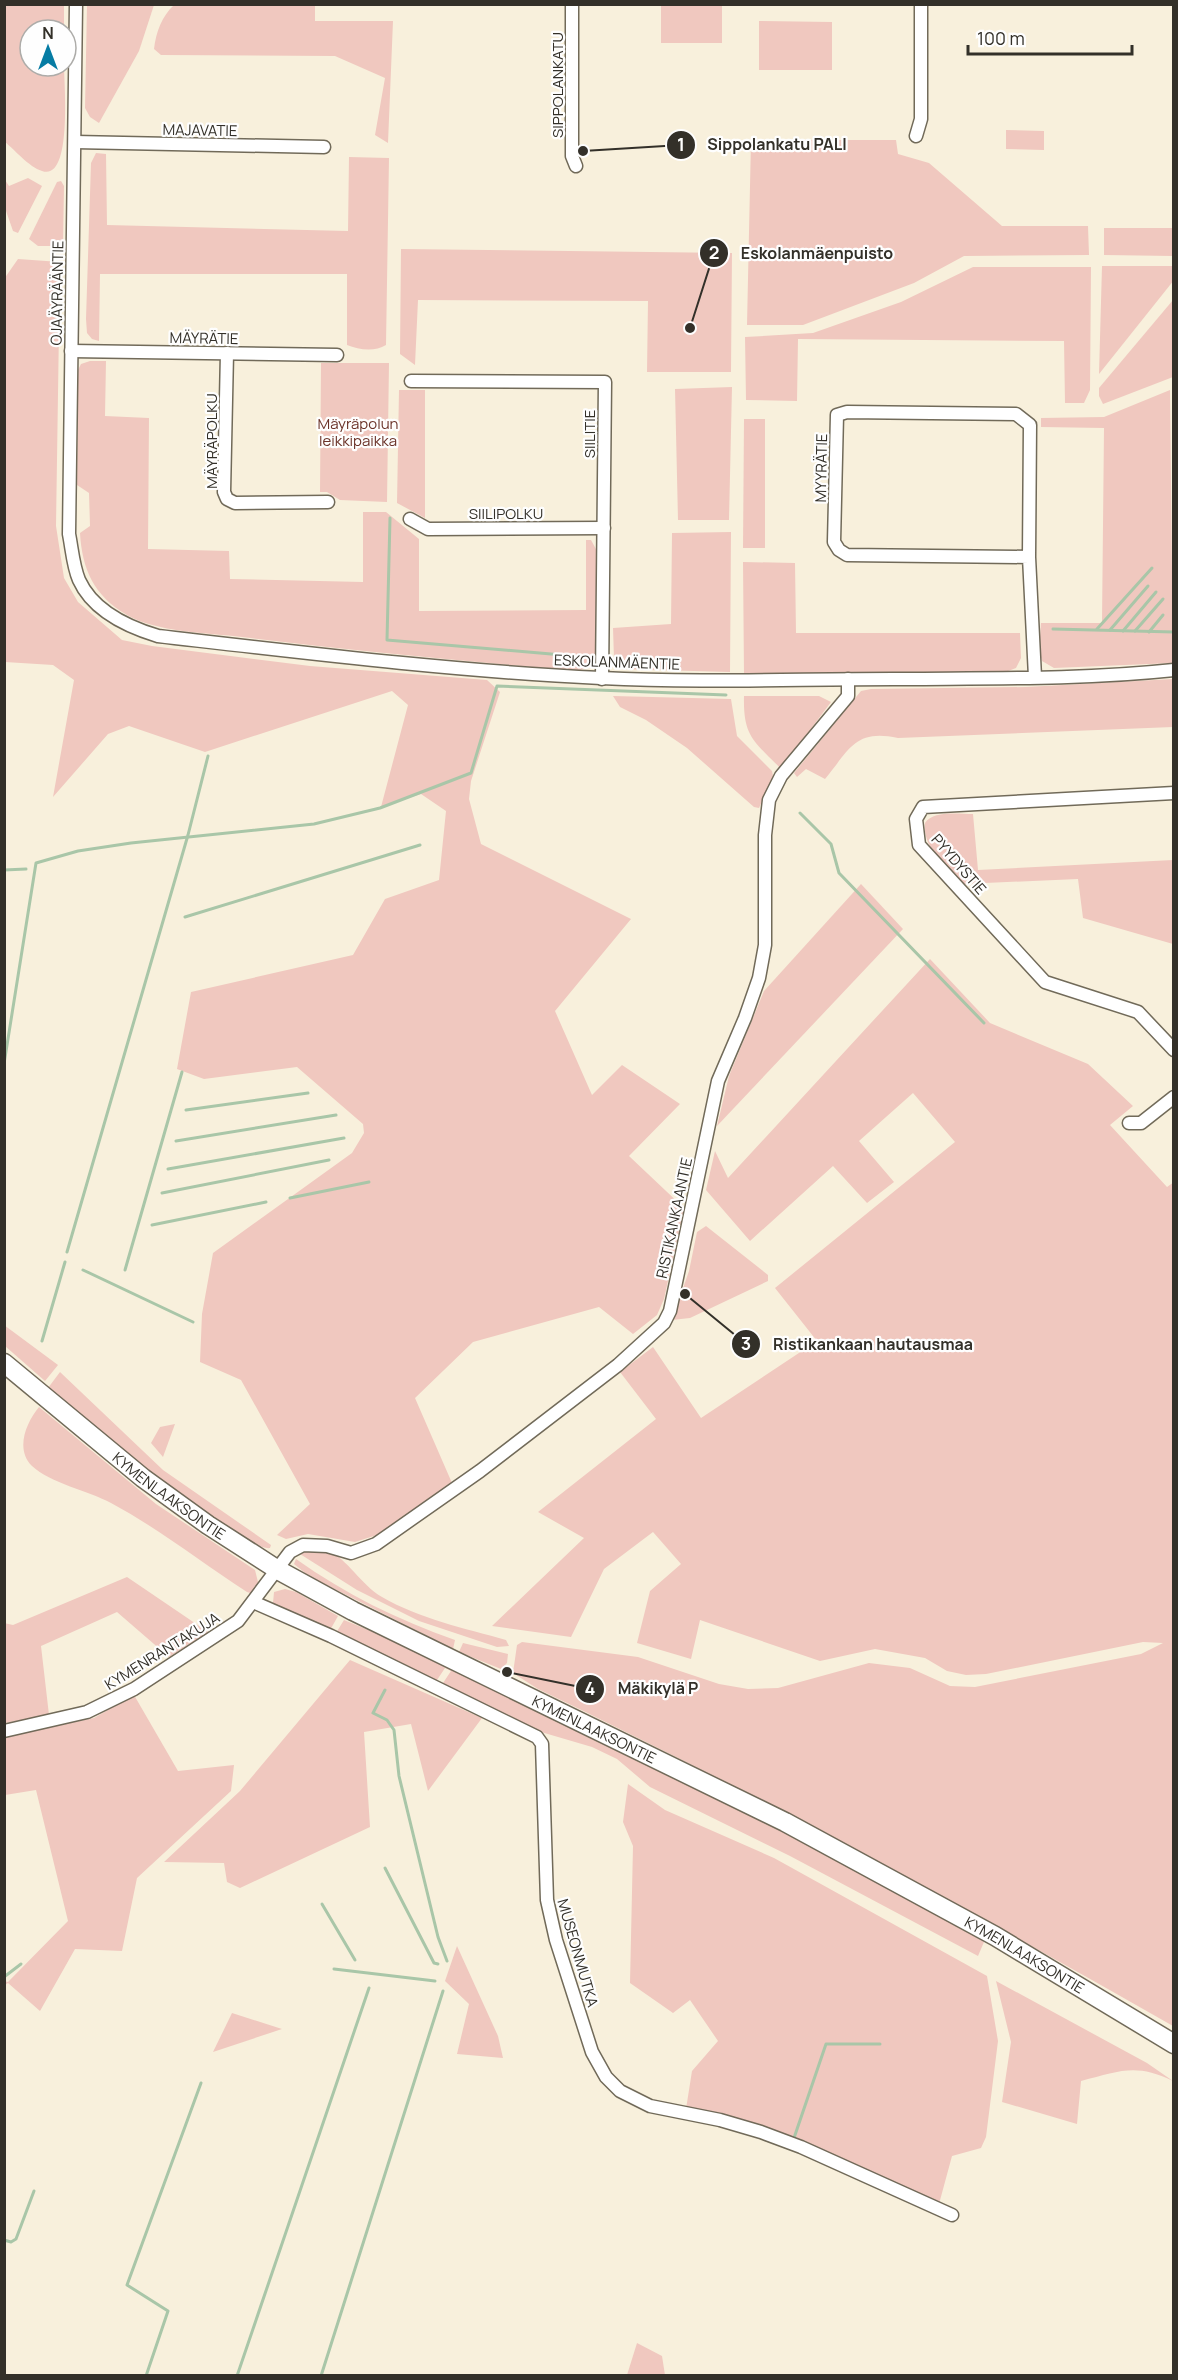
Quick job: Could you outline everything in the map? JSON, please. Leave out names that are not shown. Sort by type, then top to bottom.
[{"type":"main road","name":"KYMENLAAKSONTIE","points":[[4,1363],[143,1478],[208,1525],[278,1570],[353,1611],[795,1827],[995,1936],[1173,2044]]},
{"type":"street","name":"OJAÄYRÄÄNTIE","points":[[76,4],[69,534],[80,582]]},
{"type":"street","name":"SIPPOLANKATU","points":[[572,4],[572,156],[576,166]]},
{"type":"street","points":[[916,136],[921,119],[921,4]]},
{"type":"street","name":"MAJAVATIE","points":[[75,142],[324,147]]},
{"type":"street","name":"MÄYRÄTIE","points":[[71,351],[337,355]]},
{"type":"street","name":"MÄYRÄPOLKU","points":[[226,353],[224,492],[227,499],[235,503],[328,502]]},
{"type":"street","name":"SIILITIE","points":[[411,381],[605,382],[602,679]]},
{"type":"street","name":"MYYRÄTIE","points":[[1029,557],[847,555],[839,550],[834,542],[837,415],[847,412],[1016,414],[1030,425],[1029,557],[1035,677]]},
{"type":"street","name":"SIILIPOLKU","points":[[410,519],[428,529],[604,528]]},
{"type":"street","name":"ESKOLANMÄENTIE","points":[[80,582],[97,603],[116,619],[136,630],[158,636],[372,662],[602,679],[736,681],[1126,675],[1173,670]]},
{"type":"street","name":"RISTIKANKAANTIE","points":[[278,1570],[290,1552],[303,1545],[327,1546],[351,1553],[376,1544],[480,1471],[618,1365],[664,1323],[670,1311],[718,1081],[759,978],[765,945],[765,825],[769,800],[780,776],[848,696],[848,679]]},
{"type":"street","name":"PYYDYSTIE","points":[[1173,793],[923,807],[916,819],[919,846],[1045,982],[1138,1012],[1173,1050]]},
{"type":"street","points":[[1129,1124],[1141,1123],[1173,1097]]},
{"type":"street","name":"KYMENRANTAKUJA","points":[[4,1731],[87,1712],[134,1689],[238,1621],[278,1570]]},
{"type":"street","name":"MUSEONMUTKA","points":[[253,1602],[331,1636],[537,1737],[542,1744],[547,1900],[556,1940],[592,2052],[613,2085],[650,2106],[720,2120],[801,2147],[952,2215]]},
{"type":"green space","points":[[4,5],[64,5],[64,18],[18,18],[18,78],[64,78],[65,129],[59,161],[52,170],[42,171],[27,162],[5,142]]},
{"type":"green space","points":[[87,5],[154,5],[139,51],[99,123],[90,117],[85,108]]},
{"type":"green space","points":[[174,5],[315,5],[315,21],[393,21],[388,143],[375,135],[385,78],[335,56],[161,55],[154,49],[156,36],[163,19]]},
{"type":"green space","points":[[661,5],[722,5],[722,43],[661,43]]},
{"type":"green space","points":[[759,21],[832,22],[832,70],[759,70]]},
{"type":"green space","points":[[1006,130],[1044,131],[1044,150],[1006,149]]},
{"type":"green space","points":[[751,140],[896,140],[898,154],[929,163],[1002,226],[1088,226],[1089,255],[964,256],[914,283],[803,325],[747,325]]},
{"type":"green space","points":[[96,153],[106,154],[107,225],[348,231],[349,157],[389,158],[386,345],[367,350],[347,345],[347,274],[100,274],[99,341],[92,339],[87,333],[86,319],[91,163]]},
{"type":"green space","points":[[28,178],[42,186],[18,233],[13,231],[5,208],[5,180],[9,186]]},
{"type":"green space","points":[[61,181],[64,186],[63,246],[38,246],[29,239],[57,182]]},
{"type":"green space","points":[[1104,228],[1173,228],[1173,256],[1104,255]]},
{"type":"green space","points":[[401,249],[732,253],[731,372],[647,372],[648,301],[418,300],[415,365],[400,354]]},
{"type":"green space","points":[[18,259],[60,262],[56,526],[64,578],[78,602],[122,640],[152,646],[310,666],[487,680],[500,692],[471,781],[469,799],[481,844],[631,919],[555,1011],[592,1095],[622,1065],[680,1104],[629,1156],[684,1208],[664,1299],[657,1315],[633,1334],[599,1307],[473,1342],[415,1398],[452,1483],[380,1534],[355,1542],[308,1534],[286,1539],[277,1535],[310,1504],[241,1380],[200,1362],[202,1314],[213,1253],[352,1153],[364,1133],[363,1124],[297,1067],[204,1079],[177,1069],[191,992],[353,955],[385,899],[439,880],[446,811],[421,794],[381,807],[408,705],[392,691],[205,752],[129,726],[108,734],[53,797],[74,680],[53,665],[5,662],[4,279]]},
{"type":"green space","points":[[1102,266],[1173,266],[1174,280],[1099,374]]},
{"type":"green space","points":[[973,267],[1091,267],[1090,390],[1084,403],[1065,403],[1064,341],[798,339],[797,401],[746,400],[745,337],[813,333],[901,302]]},
{"type":"green space","points":[[1173,300],[1173,377],[1103,404],[1099,396],[1099,388]]},
{"type":"green space","points":[[90,361],[106,361],[105,416],[149,418],[148,549],[229,551],[230,579],[363,582],[363,512],[386,512],[419,539],[419,611],[586,610],[586,540],[591,540],[597,551],[596,657],[592,665],[578,671],[326,647],[183,631],[152,625],[127,615],[98,590],[87,570],[81,546],[80,533],[90,526],[89,493],[77,485],[78,370],[81,364]]},
{"type":"green space","name":"Mäyräpolun leikkipaikka","points":[[321,363],[389,363],[387,502],[340,500],[327,492],[320,492]]},
{"type":"green space","points":[[732,387],[729,520],[678,520],[675,389]]},
{"type":"green space","points":[[399,390],[425,390],[425,518],[397,503]]},
{"type":"green space","points":[[1170,390],[1173,663],[1054,668],[1042,661],[1039,650],[1041,623],[1102,623],[1104,428],[1041,427],[1041,418],[1104,417]]},
{"type":"green space","points":[[744,419],[765,419],[765,548],[743,548]]},
{"type":"green space","points":[[731,532],[730,672],[622,669],[614,659],[613,628],[671,624],[672,533]]},
{"type":"green space","points":[[743,562],[795,563],[796,633],[1020,633],[1021,658],[1016,668],[1003,673],[744,675]]},
{"type":"green space","points":[[1173,679],[1173,727],[898,738],[872,736],[863,739],[848,750],[825,779],[806,769],[797,777],[794,773],[861,691],[1026,687]]},
{"type":"green space","points":[[613,696],[731,699],[737,736],[772,771],[773,776],[759,808],[754,807],[687,748],[646,720],[620,707]]},
{"type":"green space","points":[[744,696],[819,696],[831,702],[781,769],[757,744],[748,730]]},
{"type":"green space","points":[[940,814],[973,814],[978,870],[1173,860],[1173,944],[1083,918],[1078,879],[963,884],[932,849],[925,832],[925,823]]},
{"type":"green space","points":[[861,884],[903,929],[717,1126],[729,1076],[764,991]]},
{"type":"green space","points":[[930,959],[990,1023],[1088,1064],[1133,1106],[1110,1125],[1167,1187],[1174,1182],[1173,2026],[858,1852],[619,1728],[538,1689],[513,1673],[517,1645],[522,1642],[638,1657],[719,1684],[748,1689],[778,1688],[869,1663],[910,1668],[950,1686],[975,1687],[1141,1654],[1163,1643],[1143,1642],[986,1674],[966,1675],[947,1671],[925,1658],[875,1649],[820,1661],[700,1620],[691,1659],[637,1643],[650,1591],[681,1564],[653,1532],[604,1569],[571,1637],[492,1626],[584,1538],[538,1512],[656,1419],[620,1372],[653,1347],[701,1418],[817,1341],[775,1288],[955,1142],[913,1093],[859,1141],[894,1182],[867,1203],[833,1166],[750,1241],[706,1190],[715,1151],[728,1178]]},
{"type":"green space","points":[[706,1226],[768,1275],[768,1281],[690,1318],[672,1320],[689,1271],[697,1232]]},
{"type":"green space","points":[[4,1325],[58,1365],[45,1381],[5,1346]]},
{"type":"green space","points":[[60,1372],[163,1470],[271,1545],[270,1548],[254,1544],[196,1506],[48,1388]]},
{"type":"green space","points":[[39,1407],[156,1504],[255,1570],[259,1586],[253,1594],[128,1513],[102,1499],[59,1482],[32,1466],[24,1452],[23,1444],[30,1421]]},
{"type":"green space","points":[[175,1424],[163,1457],[151,1443],[160,1427]]},
{"type":"green space","points":[[326,1549],[341,1559],[374,1592],[397,1605],[458,1627],[506,1640],[509,1646],[497,1647],[419,1621],[357,1590],[300,1554],[304,1551]]},
{"type":"green space","points":[[296,1559],[372,1605],[455,1640],[453,1649],[309,1576],[294,1564]]},
{"type":"green space","points":[[127,1577],[208,1632],[169,1657],[117,1612],[41,1646],[49,1715],[5,1723],[4,1623],[13,1625]]},
{"type":"green space","points":[[285,1589],[296,1592],[338,1616],[329,1632],[273,1603],[274,1592]]},
{"type":"green space","points":[[344,1620],[410,1647],[714,1795],[978,1937],[984,1942],[978,1956],[790,1856],[650,1787],[617,1759],[592,1747],[524,1727],[441,1686],[451,1671],[445,1668],[435,1683],[336,1633]]},
{"type":"green space","points":[[463,1643],[508,1654],[507,1663],[501,1669],[459,1652]]},
{"type":"green space","points":[[350,1660],[482,1718],[428,1791],[411,1724],[364,1732],[370,1827],[240,1888],[227,1882],[224,1863],[164,1862],[240,1791]]},
{"type":"green space","points":[[134,1695],[178,1771],[234,1765],[231,1791],[137,1878],[122,1951],[75,1949],[40,2011],[8,1983],[5,1985],[4,1981],[8,1982],[68,1921],[36,1790],[5,1795],[5,1737],[94,1718]]},
{"type":"green space","points":[[628,1784],[665,1810],[774,1858],[987,1976],[998,2041],[986,2137],[981,2148],[952,2156],[939,2204],[686,2109],[692,2071],[718,2041],[690,2000],[673,2013],[630,1983],[633,1846],[623,1822]]},
{"type":"green space","points":[[457,1946],[498,2036],[503,2058],[457,2054],[469,2004],[445,1981]]},
{"type":"green space","points":[[996,1981],[1147,2063],[1173,2081],[1148,2072],[1128,2070],[1081,2081],[1077,2124],[1002,2102],[1011,2042]]},
{"type":"green space","points":[[232,2013],[282,2029],[213,2052]]},
{"type":"green space","points":[[637,2343],[662,2356],[665,2375],[627,2375]]},
{"type":"waterway","points":[[390,518],[387,640],[574,656]]},
{"type":"waterway","points":[[1097,629],[1152,568]]},
{"type":"waterway","points":[[1110,630],[1148,586]]},
{"type":"waterway","points":[[1123,631],[1156,592]]},
{"type":"waterway","points":[[1135,631],[1163,599]]},
{"type":"waterway","points":[[1149,632],[1163,615]]},
{"type":"waterway","points":[[1053,629],[1174,632]]},
{"type":"waterway","points":[[4,1064],[36,863],[78,851],[131,843],[314,824],[380,808],[471,773],[497,686],[726,695]]},
{"type":"waterway","points":[[67,1252],[188,835],[208,756]]},
{"type":"waterway","points":[[800,813],[831,844],[839,873],[984,1023]]},
{"type":"waterway","points":[[185,917],[420,845]]},
{"type":"waterway","points":[[4,870],[26,869]]},
{"type":"waterway","points":[[125,1270],[182,1072]]},
{"type":"waterway","points":[[186,1110],[308,1093]]},
{"type":"waterway","points":[[176,1141],[336,1115]]},
{"type":"waterway","points":[[168,1169],[344,1138]]},
{"type":"waterway","points":[[162,1193],[329,1160]]},
{"type":"waterway","points":[[290,1198],[369,1182]]},
{"type":"waterway","points":[[152,1225],[266,1202]]},
{"type":"waterway","points":[[42,1341],[65,1262]]},
{"type":"waterway","points":[[83,1270],[193,1322]]},
{"type":"waterway","points":[[385,1690],[373,1713],[387,1720],[394,1730],[399,1776],[438,1937],[447,1961]]},
{"type":"waterway","points":[[385,1868],[434,1963],[438,1964]]},
{"type":"waterway","points":[[322,1904],[355,1960]]},
{"type":"waterway","points":[[4,1977],[21,1964]]},
{"type":"waterway","points":[[334,1969],[435,1981]]},
{"type":"waterway","points":[[237,2376],[369,1988]]},
{"type":"waterway","points":[[321,2376],[443,1991]]},
{"type":"waterway","points":[[794,2138],[826,2044],[880,2044]]},
{"type":"waterway","points":[[146,2376],[168,2311],[127,2285],[201,2083]]},
{"type":"waterway","points":[[4,2240],[11,2242],[16,2239],[34,2191]]},
{"type":"place","name":"Sippolankatu PALI","points":[[583,151]]},
{"type":"place","name":"Eskolanmäenpuisto","points":[[690,328]]},
{"type":"place","name":"Ristikankaan hautausmaa","points":[[685,1294]]},
{"type":"place","name":"Mäkikylä P","points":[[507,1672]]}]
